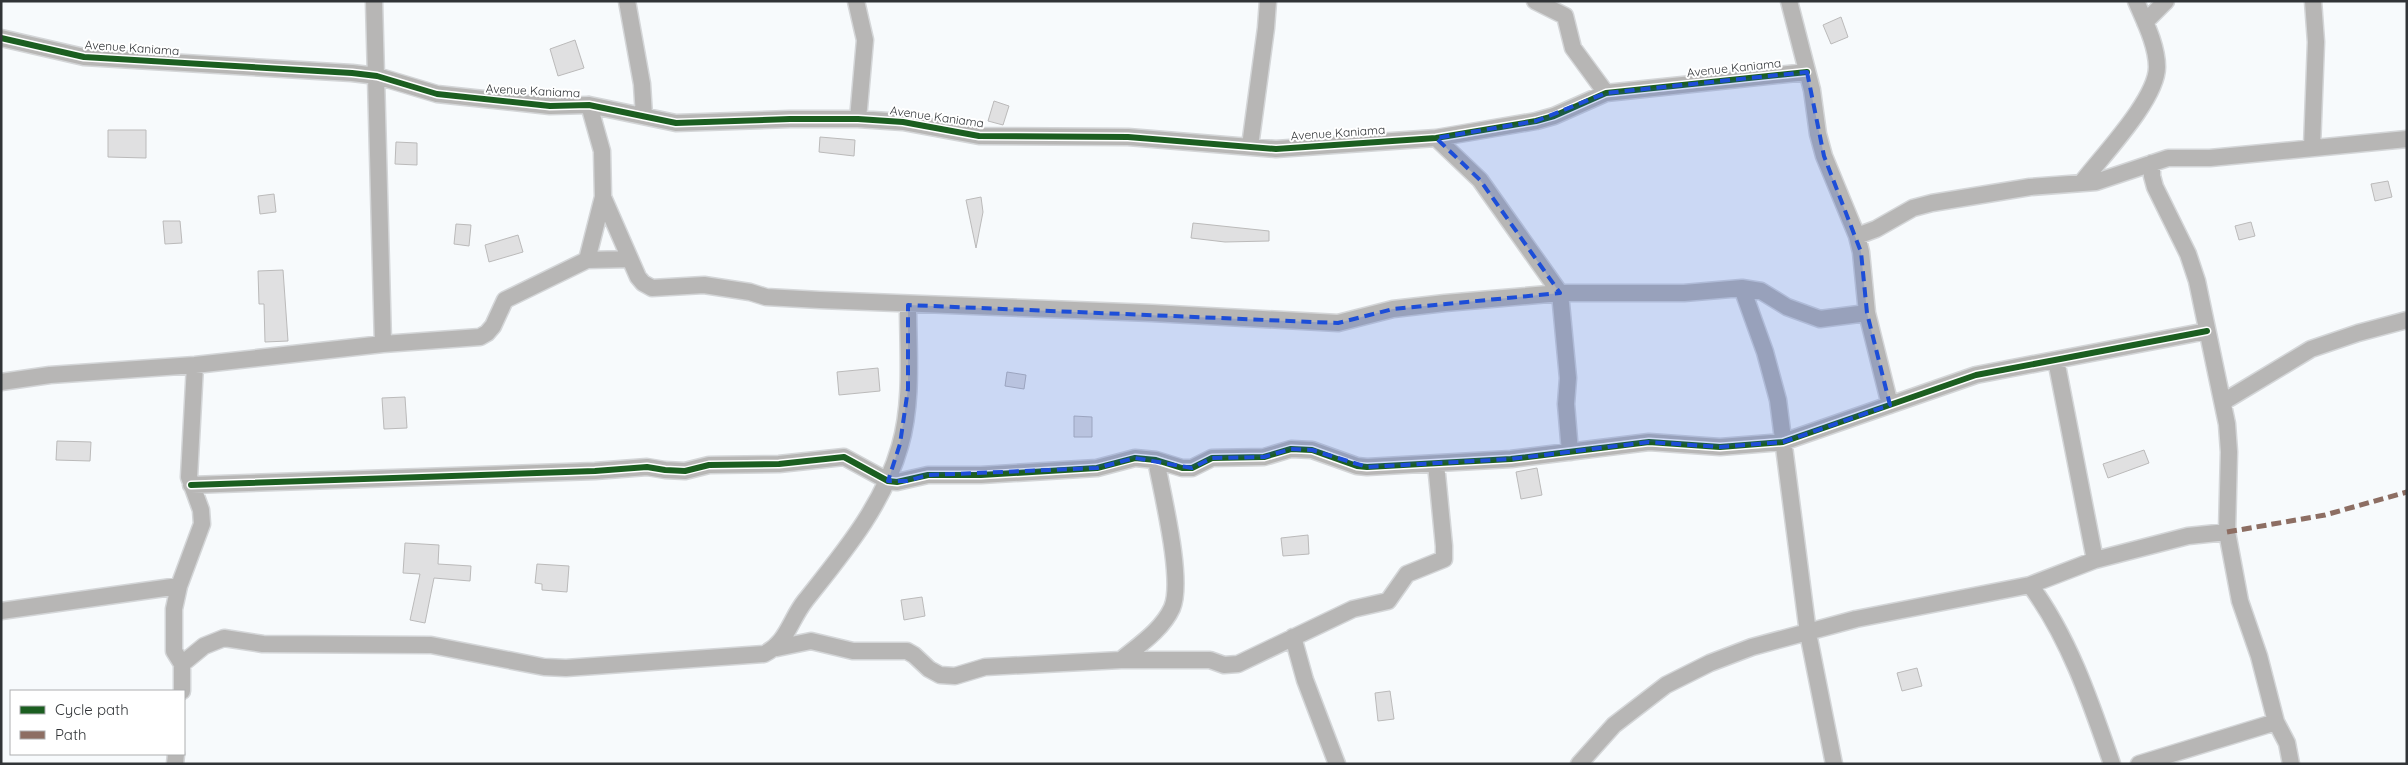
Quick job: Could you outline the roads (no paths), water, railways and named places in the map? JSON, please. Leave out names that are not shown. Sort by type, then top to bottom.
[{"type":"street","points":[[374,1],[383,344]]},
{"type":"street","points":[[627,1],[642,84],[644,116]]},
{"type":"street","points":[[856,1],[865,40],[858,119]]},
{"type":"street","points":[[1250,146],[1268,1]]},
{"type":"street","points":[[1535,1],[1565,16],[1573,48],[1606,93]]},
{"type":"street","points":[[1789,1],[1807,72],[1824,156],[1857,236],[1861,252],[1867,313],[1890,405]]},
{"type":"street","points":[[2083,182],[2107,149],[2136,117],[2158,69],[2145,22],[2136,1]]},
{"type":"street","points":[[2145,22],[2166,1]]},
{"type":"street","points":[[2312,147],[2316,42],[2313,1]]},
{"type":"street","name":"Avenue Kaniama","points":[[1,38],[84,57],[377,76],[437,94],[550,106],[589,105],[676,123],[858,119],[903,122],[979,136],[1128,137],[1276,149],[1436,138],[1536,121],[1554,116],[1606,93],[1807,72]]},
{"type":"street","points":[[587,260],[603,197],[602,151],[589,105]]},
{"type":"street","points":[[1436,138],[1480,180],[1560,293],[1568,378],[1566,404],[1570,452]]},
{"type":"street","points":[[1857,236],[1876,229],[1913,208],[1932,203],[2030,187],[2096,182],[2110,179],[2168,158],[2210,158],[2407,139]]},
{"type":"street","points":[[2152,164],[2152,176],[2155,187],[2188,254],[2197,281],[2223,402],[2229,452],[2227,532],[2240,601],[2259,656],[2276,722],[2288,743],[2291,764]]},
{"type":"street","points":[[603,197],[638,277],[643,284],[652,288],[704,285],[750,292],[766,297],[908,305],[1152,313],[1338,322],[1393,309],[1560,293],[1684,293],[1742,288],[1761,291],[1787,307],[1820,319],[1867,313]]},
{"type":"street","points":[[1,382],[50,375],[196,365],[383,344],[480,337],[493,326],[505,300],[587,260],[630,259]]},
{"type":"street","points":[[1742,288],[1765,352],[1776,390],[1808,633],[1834,764]]},
{"type":"street","points":[[777,648],[803,604],[867,519],[888,481],[900,444],[908,389],[908,305]]},
{"type":"street","points":[[2223,402],[2311,349],[2358,333],[2407,320]]},
{"type":"street","points":[[191,485],[595,471],[647,467],[685,471],[709,465],[780,464],[844,457],[888,481],[907,481],[928,475],[981,475],[1097,468],[1135,458],[1156,460],[1182,468],[1192,468],[1212,458],[1264,457],[1291,449],[1312,450],[1357,466],[1367,467],[1512,459],[1649,442],[1720,447],[1783,442],[1976,375],[2207,331]]},
{"type":"street","points":[[2056,360],[2095,560]]},
{"type":"street","points":[[182,690],[182,664],[174,651],[174,609],[179,586],[202,524],[200,510],[189,477],[196,365]]},
{"type":"street","points":[[1121,660],[1157,629],[1172,608],[1175,586],[1171,544],[1156,460]]},
{"type":"street","points":[[182,664],[204,646],[224,638],[263,644],[431,645],[544,667],[566,668],[764,654],[777,648],[811,641],[853,651],[907,650],[914,654],[929,669],[940,675],[955,676],[985,667],[1121,660],[1210,660],[1224,665],[1238,664],[1353,609],[1388,602],[1407,574],[1444,560],[1436,464]]},
{"type":"street","points":[[1582,763],[1614,725],[1638,704],[1680,677],[1752,647],[1856,619],[2030,585],[2095,560],[2188,536],[2227,532]]},
{"type":"street","points":[[2030,585],[2042,601],[2083,683],[2112,764]]},
{"type":"street","points":[[1,611],[179,586]]},
{"type":"street","points":[[1293,637],[1305,680],[1337,764]]},
{"type":"street","points":[[2139,764],[2276,722]]}]
